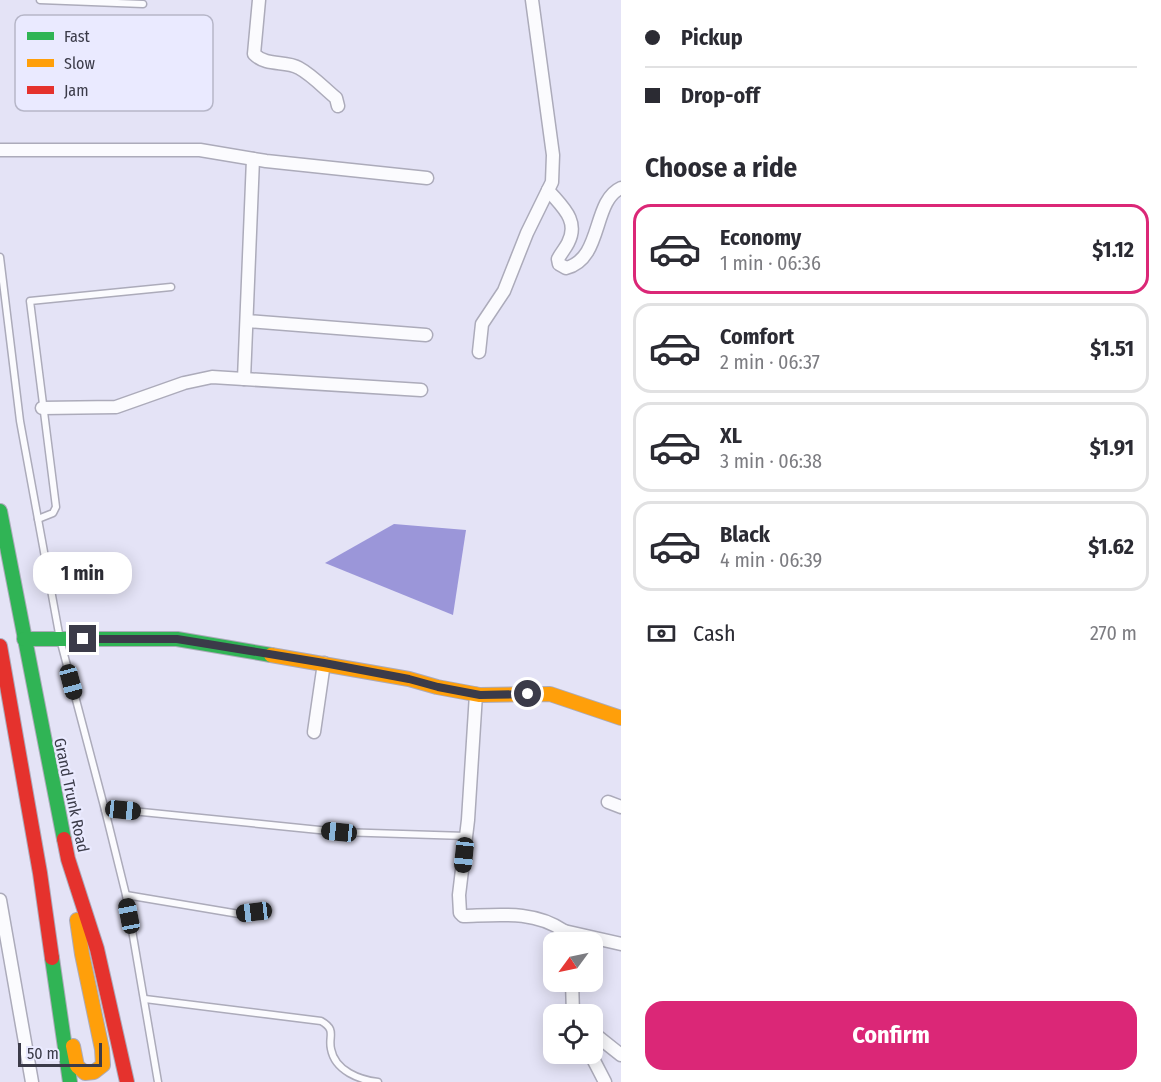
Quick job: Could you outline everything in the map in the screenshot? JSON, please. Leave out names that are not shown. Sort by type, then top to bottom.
[{"type":"main road","name":"Grand Trunk Road","points":[[0,511],[68,860],[97,949],[127,1082]]},
{"type":"main road","points":[[24,639],[177,639],[324,663],[476,694],[550,694],[621,718]]},
{"type":"main road","points":[[0,646],[40,873],[70,1082]]},
{"type":"main road","points":[[40,873],[54,928],[77,1066],[85,1072],[94,1072],[102,1065],[102,1050],[82,954],[68,860]]},
{"type":"street","points":[[259,0],[254,54],[268,62],[301,68],[336,98],[338,106]]},
{"type":"street","points":[[479,352],[482,324],[504,291],[552,182],[553,155],[532,0]]},
{"type":"street","points":[[0,150],[200,150],[253,159],[427,178]]},
{"type":"street","points":[[244,379],[253,159]]},
{"type":"street","points":[[548,190],[569,214],[572,221],[571,236],[558,259],[559,264],[566,268],[573,267],[583,258],[592,242],[609,195],[621,188]]},
{"type":"street","points":[[247,321],[426,335]]},
{"type":"street","points":[[42,408],[116,407],[184,383],[212,377],[421,390]]},
{"type":"street","points":[[314,732],[324,663]]},
{"type":"street","points":[[476,694],[466,836],[459,895],[460,913],[463,915],[511,914],[540,918],[548,921],[560,932]]},
{"type":"street","points":[[0,709],[15,726]]},
{"type":"street","points":[[608,802],[621,807]]},
{"type":"street","points":[[0,900],[5,946],[32,1082]]},
{"type":"street","points":[[603,942],[621,944]]},
{"type":"street","points":[[603,1041],[621,1055]]},
{"type":"street","points":[[596,1064],[605,1082]]},
{"type":"lane","points":[[40,0],[143,4]]},
{"type":"lane","points":[[0,257],[20,421],[60,639],[126,895],[158,1082]]},
{"type":"lane","points":[[38,519],[53,513],[56,507],[30,301],[171,287]]},
{"type":"lane","points":[[105,810],[339,832],[466,836]]},
{"type":"lane","points":[[126,895],[238,914],[268,910]]},
{"type":"lane","points":[[145,999],[321,1021],[332,1035],[331,1050],[344,1069],[365,1081],[378,1082]]},
{"type":"shaded area","points":[[394,524],[466,530],[453,615],[325,563]]},
{"type":"traffic: fast","points":[[0,511],[64,839]]},
{"type":"traffic: fast","points":[[24,639],[177,639],[271,655]]},
{"type":"traffic: fast","points":[[52,958],[70,1082]]},
{"type":"traffic: slow","points":[[271,655],[409,679],[480,695],[550,694],[621,718]]},
{"type":"traffic: slow","points":[[73,1046],[77,1066],[85,1073],[94,1072],[103,1065],[102,1049],[77,920]]},
{"type":"traffic: jam","points":[[0,646],[40,873],[52,958]]},
{"type":"traffic: jam","points":[[64,839],[68,859],[97,949],[127,1082]]},
{"type":"route","points":[[83,639],[177,639],[324,663],[480,695],[528,694]]}]
